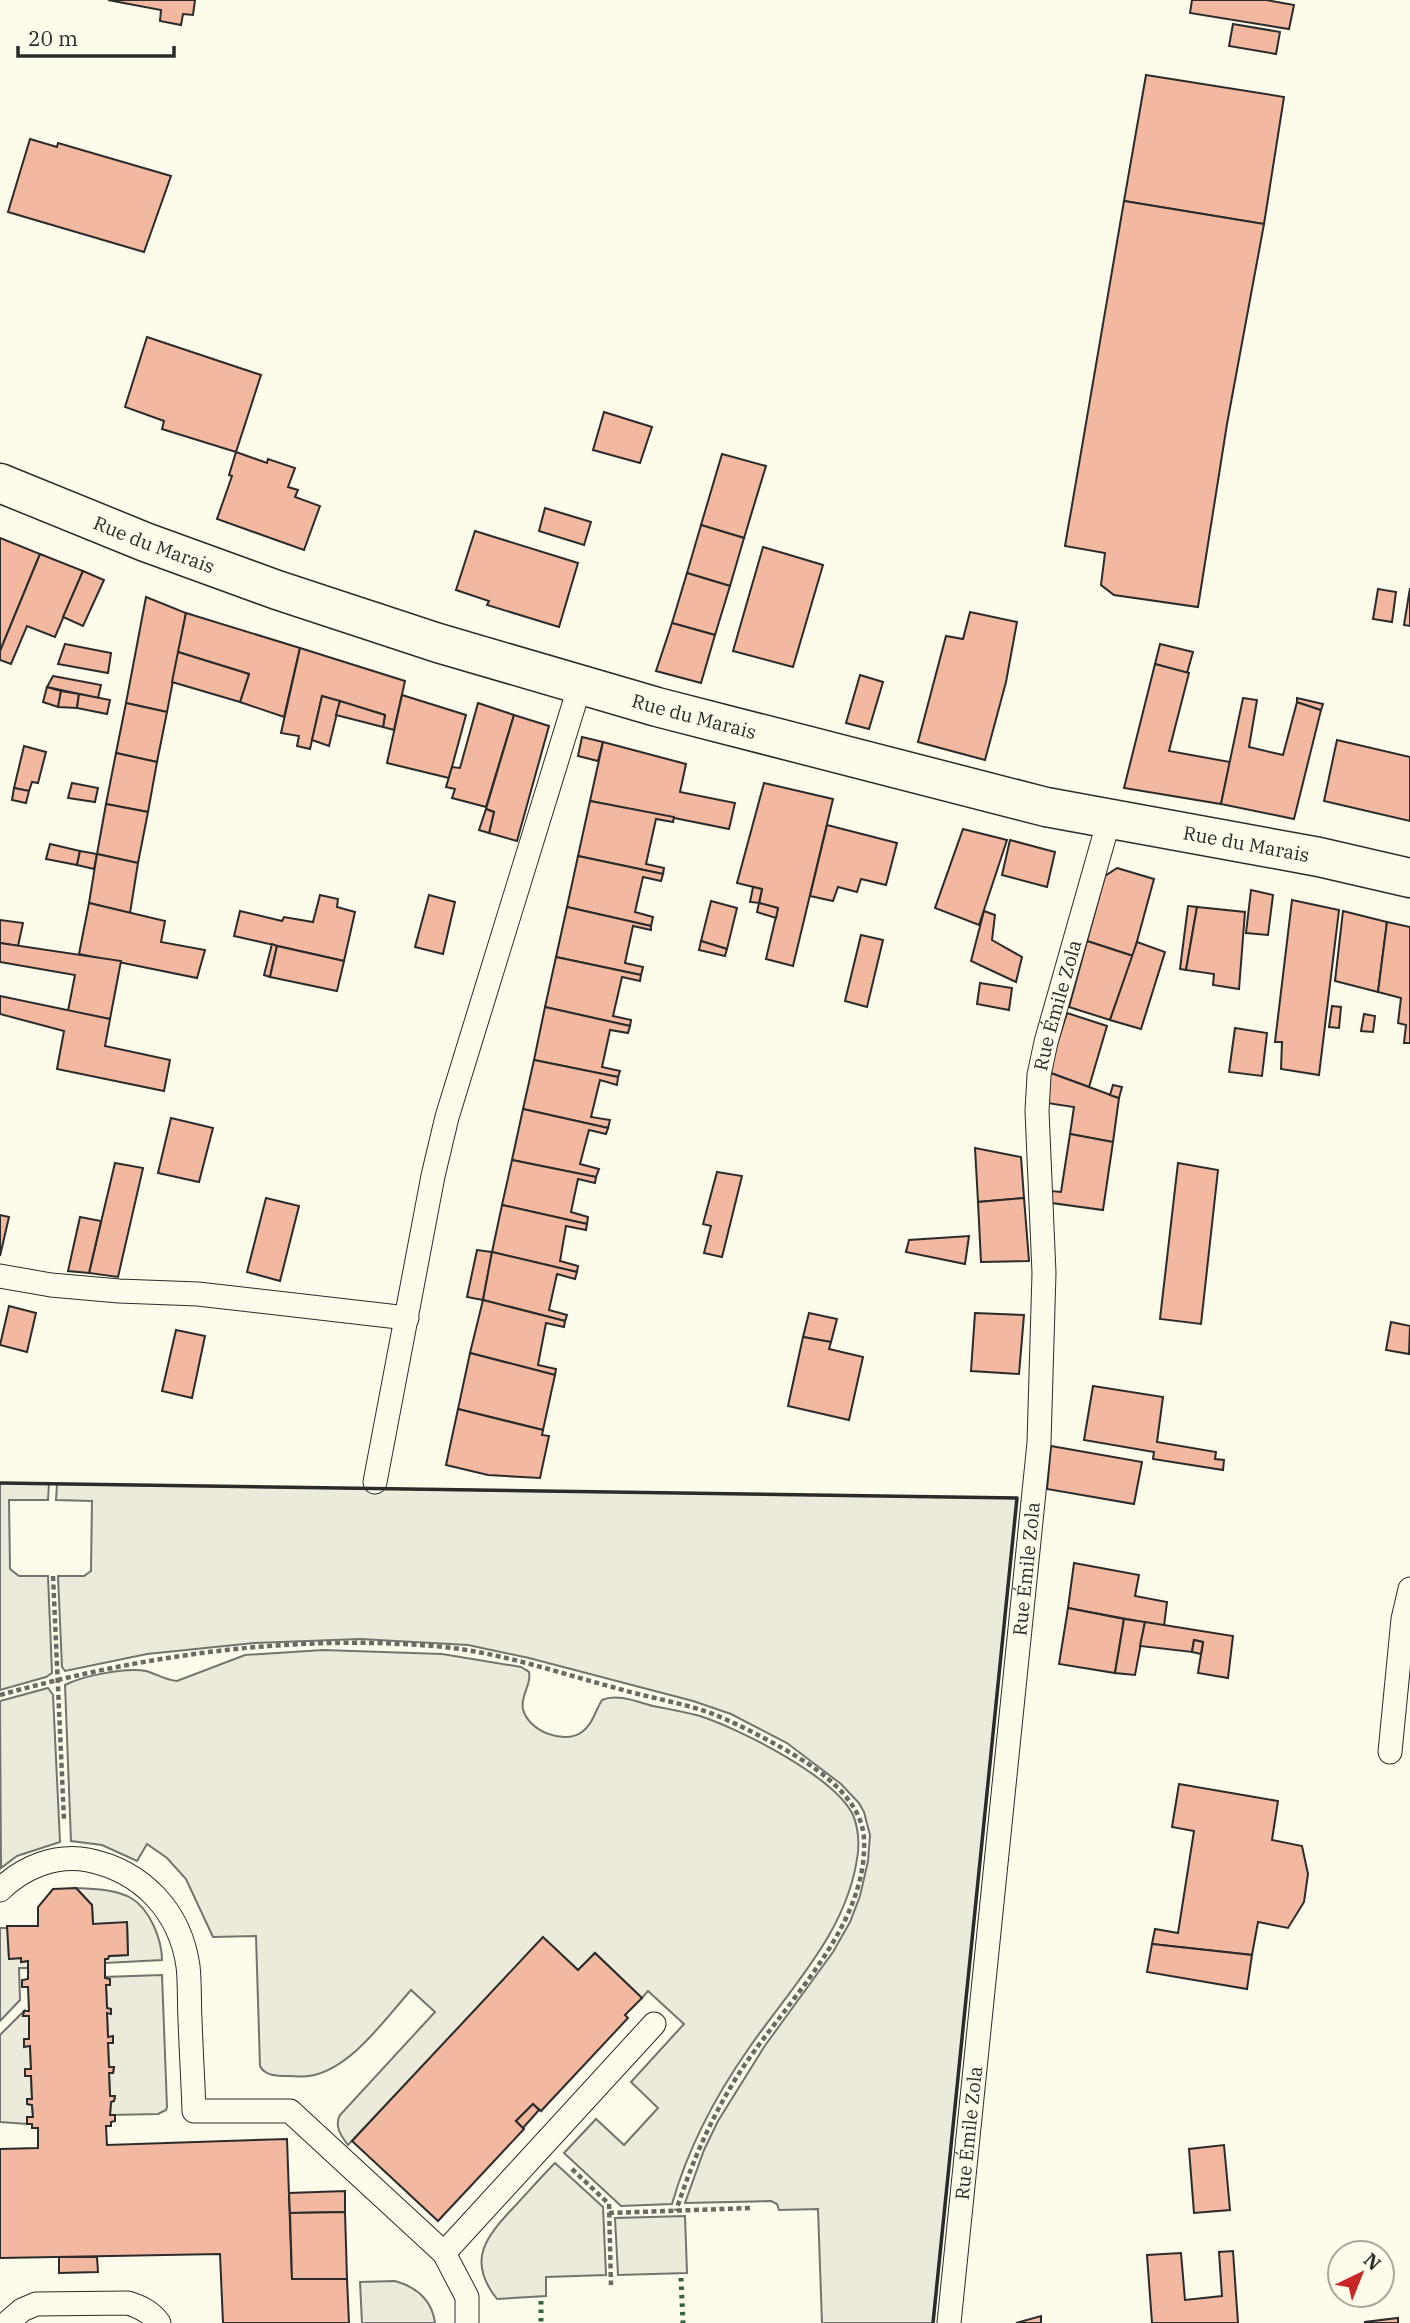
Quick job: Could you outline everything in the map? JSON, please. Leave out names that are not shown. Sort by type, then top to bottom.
[{"type":"street","name":"Rue du Marais","points":[[0,482],[145,542],[277,590],[438,643],[580,685],[835,755],[1020,801],[1109,820],[1319,857],[1410,878]]},
{"type":"lane","points":[[374,1482],[433,1176],[447,1117],[580,685]]},
{"type":"lane","name":"Rue Émile Zola","points":[[949,2323],[1039,1443],[1044,1273],[1037,1111],[1040,1075],[1045,1042],[1109,820]]},
{"type":"lane","points":[[0,1276],[64,1287],[198,1294],[407,1318]]},
{"type":"lane","points":[[1390,1752],[1403,1619],[1410,1588]]},
{"type":"lane","points":[[0,1890],[27,1869],[52,1860],[79,1858],[106,1864],[128,1873],[148,1887],[164,1905],[183,1942],[188,1967],[194,2111],[290,2110],[444,2253],[467,2297],[467,2323]]},
{"type":"lane","points":[[444,2253],[654,2024]]},
{"type":"lane","points":[[7,2323],[22,2310],[36,2304],[128,2303],[140,2307],[159,2323]]},
{"type":"path","points":[[53,1576],[66,1859]]},
{"type":"path","points":[[0,1695],[127,1664],[242,1649],[361,1644],[444,1647],[526,1664],[707,1712],[794,1754],[837,1787],[853,1804],[864,1835],[861,1872],[851,1904],[829,1948],[760,2043],[726,2096],[693,2160],[677,2211]]},
{"type":"path","points":[[545,2143],[609,2204],[611,2285]]},
{"type":"path","points":[[609,2213],[751,2208]]},
{"type":"shaded area","points":[[0,1483],[49,1483],[48,1500],[9,1500],[10,1569],[19,1576],[48,1576],[52,1673],[0,1690]]},
{"type":"shaded area","points":[[57,1484],[1017,1498],[933,2323],[822,2323],[818,2209],[779,2210],[777,2204],[771,2201],[685,2203],[704,2150],[718,2121],[764,2047],[833,1952],[850,1922],[860,1896],[868,1861],[870,1835],[859,1803],[841,1784],[787,1743],[731,1714],[693,1701],[529,1658],[468,1645],[360,1639],[254,1643],[147,1654],[65,1671],[62,1667],[58,1576],[84,1576],[91,1571],[92,1501],[56,1500]]},
{"type":"shaded area","points":[[323,1650],[442,1654],[521,1667],[529,1672],[523,1704],[526,1717],[539,1729],[557,1736],[575,1736],[582,1732],[602,1700],[614,1697],[700,1716],[761,1743],[807,1770],[843,1800],[853,1815],[858,1833],[858,1852],[843,1907],[816,1956],[749,2048],[714,2103],[686,2163],[672,2204],[621,2206],[564,2153],[596,2119],[624,2145],[658,2108],[631,2082],[684,2024],[648,1991],[642,1998],[595,1953],[578,1970],[543,1938],[348,2145],[338,2127],[340,2115],[435,2012],[411,1990],[366,2042],[339,2064],[309,2076],[268,2074],[260,2066],[256,1936],[213,1937],[186,1879],[167,1858],[147,1844],[137,1861],[102,1845],[71,1841],[65,1685],[93,1676],[128,1670],[146,1671],[177,1681],[245,1655]]},
{"type":"shaded area","points":[[48,1688],[53,1695],[60,1842],[17,1856],[1,1868],[0,1701]]},
{"type":"shaded area","points":[[76,1888],[118,1893],[138,1903],[154,1926],[162,1960],[105,1963],[109,1956],[128,1955],[127,1923],[93,1924],[92,1905]]},
{"type":"shaded area","points":[[0,1928],[8,1928],[9,1959],[21,1958],[22,1962],[28,1961],[28,1968],[19,1968],[20,2000],[0,2021]]},
{"type":"shaded area","points":[[162,1975],[166,2110],[158,2114],[110,2115],[111,2102],[115,2097],[110,2096],[109,2073],[113,2073],[114,2067],[109,2067],[108,2043],[113,2042],[113,2037],[108,2037],[107,2013],[111,2013],[111,2009],[107,2008],[106,1985],[110,1984],[110,1980],[105,1977]]},
{"type":"shaded area","points":[[24,2011],[23,2016],[29,2016],[29,2039],[24,2040],[24,2046],[30,2046],[32,2099],[27,2099],[27,2104],[32,2105],[33,2117],[27,2118],[27,2124],[0,2122],[0,2035]]},
{"type":"shaded area","points":[[555,2163],[603,2207],[606,2275],[546,2277],[546,2296],[497,2299],[483,2272],[483,2250],[504,2218]]},
{"type":"shaded area","points":[[685,2216],[687,2273],[618,2275],[615,2218]]},
{"type":"shaded area","points":[[395,2281],[410,2287],[427,2301],[435,2323],[362,2323],[360,2282]]},
{"type":"building","points":[[108,0],[195,0],[193,15],[183,14],[181,25],[160,21],[161,10]]},
{"type":"building","points":[[1192,0],[1266,0],[1294,5],[1289,29],[1190,13]]},
{"type":"building","points":[[1233,24],[1280,32],[1276,54],[1229,46]]},
{"type":"building","points":[[1146,75],[1284,97],[1264,224],[1124,201]]},
{"type":"building","points":[[30,139],[57,147],[58,143],[171,176],[144,252],[8,212]]},
{"type":"building","points":[[1124,201],[1264,224],[1227,424],[1198,607],[1114,595],[1101,585],[1105,553],[1065,546]]},
{"type":"building","points":[[147,337],[261,375],[236,452],[162,429],[164,421],[125,407]]},
{"type":"building","points":[[604,412],[652,427],[640,463],[593,450]]},
{"type":"building","points":[[236,452],[267,463],[268,459],[295,468],[288,487],[298,490],[295,497],[320,506],[304,550],[217,519],[232,476],[229,475]]},
{"type":"building","points":[[722,454],[766,466],[744,538],[701,525]]},
{"type":"building","points":[[545,508],[591,522],[584,545],[539,531]]},
{"type":"building","points":[[701,525],[744,538],[730,586],[687,573]]},
{"type":"building","points":[[475,531],[578,563],[559,627],[487,605],[489,601],[456,590]]},
{"type":"building","points":[[0,538],[40,554],[0,651]]},
{"type":"building","points":[[763,547],[823,565],[793,667],[733,651]]},
{"type":"building","points":[[40,554],[83,571],[55,637],[27,626],[11,664],[0,660],[0,651]]},
{"type":"building","points":[[83,571],[104,580],[83,626],[63,617]]},
{"type":"building","points":[[687,573],[730,586],[715,635],[672,623]]},
{"type":"building","points":[[1410,588],[1410,626],[1404,625]]},
{"type":"building","points":[[1378,589],[1396,592],[1392,622],[1373,619]]},
{"type":"building","points":[[146,597],[186,613],[167,712],[126,703]]},
{"type":"building","points":[[970,612],[1017,622],[1006,682],[985,760],[918,742],[946,636],[963,639]]},
{"type":"building","points":[[186,613],[300,648],[284,717],[240,702],[249,674],[178,652]]},
{"type":"building","points":[[672,623],[715,635],[701,683],[656,671]]},
{"type":"building","points":[[65,644],[111,653],[108,673],[58,664]]},
{"type":"building","points":[[1160,644],[1193,652],[1187,673],[1155,664]]},
{"type":"building","points":[[300,648],[405,681],[394,730],[383,727],[385,715],[322,696],[310,749],[297,746],[299,736],[281,733]]},
{"type":"building","points":[[178,652],[249,674],[240,702],[172,682]]},
{"type":"building","points":[[1155,664],[1189,673],[1169,751],[1230,762],[1221,804],[1124,788]]},
{"type":"building","points":[[860,675],[883,682],[869,729],[846,723]]},
{"type":"building","points":[[53,676],[101,685],[98,698],[47,687]]},
{"type":"building","points":[[47,687],[61,691],[58,707],[43,702]]},
{"type":"building","points":[[61,691],[79,694],[77,708],[58,707]]},
{"type":"building","points":[[79,694],[110,700],[107,714],[77,708]]},
{"type":"building","points":[[402,695],[466,715],[449,778],[387,763]]},
{"type":"building","points":[[322,696],[340,701],[329,746],[312,740]]},
{"type":"building","points":[[1243,698],[1257,700],[1249,747],[1283,755],[1297,702],[1321,710],[1294,819],[1221,804]]},
{"type":"building","points":[[1297,698],[1323,704],[1321,710],[1297,702]]},
{"type":"building","points":[[340,701],[385,715],[383,727],[336,715]]},
{"type":"building","points":[[126,703],[167,712],[157,762],[116,753]]},
{"type":"building","points":[[478,703],[514,715],[486,807],[452,798],[455,789],[446,787],[452,767],[460,768]]},
{"type":"building","points":[[514,715],[549,726],[517,841],[489,833],[494,812],[486,809]]},
{"type":"building","points":[[582,737],[603,742],[598,761],[578,756]]},
{"type":"building","points":[[1337,740],[1410,757],[1410,821],[1324,801]]},
{"type":"building","points":[[603,742],[686,764],[680,792],[735,803],[729,829],[590,801]]},
{"type":"building","points":[[24,746],[46,752],[38,783],[32,782],[29,791],[14,788]]},
{"type":"building","points":[[116,753],[157,762],[148,812],[106,804]]},
{"type":"building","points":[[72,783],[98,788],[95,802],[68,798]]},
{"type":"building","points":[[764,783],[833,799],[793,966],[766,959],[778,908],[759,903],[762,889],[737,883]]},
{"type":"building","points":[[14,788],[29,791],[26,803],[12,800]]},
{"type":"building","points":[[590,801],[674,817],[673,822],[656,819],[646,864],[664,868],[663,874],[578,856]]},
{"type":"building","points":[[106,804],[148,812],[138,863],[97,854]]},
{"type":"building","points":[[486,809],[494,812],[489,833],[479,830]]},
{"type":"building","points":[[827,825],[897,843],[886,885],[861,879],[857,892],[838,887],[833,901],[810,896]]},
{"type":"building","points":[[963,829],[1007,840],[979,925],[935,908]]},
{"type":"building","points":[[1010,840],[1055,852],[1047,887],[1002,875]]},
{"type":"building","points":[[50,844],[80,851],[77,865],[46,859]]},
{"type":"building","points":[[80,851],[97,854],[94,869],[77,865]]},
{"type":"building","points":[[97,854],[138,863],[130,913],[89,903]]},
{"type":"building","points":[[578,856],[663,874],[661,881],[643,877],[635,912],[653,917],[651,926],[567,907]]},
{"type":"building","points":[[1117,868],[1154,879],[1133,956],[1087,941],[1105,876]]},
{"type":"building","points":[[753,887],[762,889],[759,903],[750,902]]},
{"type":"building","points":[[1251,890],[1273,895],[1268,935],[1246,933]]},
{"type":"building","points":[[320,895],[338,899],[337,907],[355,912],[344,961],[234,936],[240,911],[282,921],[284,917],[313,922]]},
{"type":"building","points":[[429,895],[455,902],[443,954],[415,947]]},
{"type":"building","points":[[1292,900],[1339,910],[1319,1075],[1281,1069],[1282,1042],[1275,1042]]},
{"type":"building","points":[[711,901],[737,908],[727,949],[701,941]]},
{"type":"building","points":[[89,903],[165,921],[161,942],[205,950],[197,978],[79,954]]},
{"type":"building","points":[[759,903],[778,908],[776,918],[757,912]]},
{"type":"building","points":[[1188,906],[1197,907],[1186,970],[1180,969]]},
{"type":"building","points":[[567,907],[651,926],[651,930],[633,926],[625,963],[643,967],[641,975],[556,957]]},
{"type":"building","points":[[1197,907],[1245,912],[1239,989],[1213,985],[1214,974],[1186,970]]},
{"type":"building","points":[[984,911],[995,915],[992,940],[1022,957],[1016,982],[971,961]]},
{"type":"building","points":[[1343,911],[1387,922],[1378,992],[1335,981]]},
{"type":"building","points":[[0,920],[23,923],[18,946],[0,943]]},
{"type":"building","points":[[1387,922],[1410,927],[1410,1043],[1404,1043],[1406,1025],[1398,1023],[1401,998],[1378,992]]},
{"type":"building","points":[[861,935],[883,940],[867,1007],[845,1001]]},
{"type":"building","points":[[701,941],[727,949],[725,956],[699,950]]},
{"type":"building","points":[[1087,941],[1133,956],[1110,1020],[1069,1007]]},
{"type":"building","points":[[1137,942],[1165,952],[1141,1029],[1110,1020]]},
{"type":"building","points":[[0,943],[121,961],[110,1019],[68,1011],[75,975],[0,962]]},
{"type":"building","points":[[272,944],[277,946],[270,977],[264,975]]},
{"type":"building","points":[[277,946],[344,961],[337,991],[270,977]]},
{"type":"building","points":[[556,957],[641,975],[640,981],[622,977],[613,1016],[631,1020],[630,1026],[545,1007]]},
{"type":"building","points":[[980,983],[1012,988],[1009,1010],[977,1004]]},
{"type":"building","points":[[0,996],[110,1019],[105,1046],[170,1060],[164,1091],[57,1069],[64,1031],[0,1014]]},
{"type":"building","points":[[1332,1006],[1341,1007],[1339,1028],[1329,1027]]},
{"type":"building","points":[[545,1007],[630,1026],[628,1033],[610,1030],[602,1067],[620,1071],[618,1077],[534,1060]]},
{"type":"building","points":[[1067,1013],[1107,1026],[1089,1087],[1048,1072]]},
{"type":"building","points":[[1364,1014],[1375,1016],[1373,1032],[1361,1031]]},
{"type":"building","points":[[1235,1028],[1267,1033],[1262,1076],[1229,1072]]},
{"type":"building","points":[[534,1060],[618,1077],[617,1085],[600,1080],[591,1117],[610,1120],[608,1128],[523,1109]]},
{"type":"building","points":[[1048,1072],[1119,1098],[1113,1142],[1070,1134],[1074,1107],[1047,1103]]},
{"type":"building","points":[[1113,1085],[1122,1087],[1119,1098],[1110,1095]]},
{"type":"building","points":[[523,1109],[608,1128],[606,1134],[589,1130],[580,1164],[599,1169],[596,1177],[512,1160]]},
{"type":"building","points":[[171,1118],[213,1128],[199,1182],[158,1173]]},
{"type":"building","points":[[1070,1134],[1113,1142],[1103,1210],[1052,1203],[1051,1191],[1061,1192]]},
{"type":"building","points":[[975,1148],[1021,1157],[1024,1198],[978,1202]]},
{"type":"building","points":[[512,1160],[596,1177],[595,1183],[578,1179],[571,1212],[588,1217],[587,1224],[502,1205]]},
{"type":"building","points":[[115,1163],[143,1168],[118,1277],[89,1273]]},
{"type":"building","points":[[1178,1163],[1218,1170],[1201,1324],[1160,1319]]},
{"type":"building","points":[[717,1172],[742,1176],[722,1257],[704,1253],[711,1226],[703,1224]]},
{"type":"building","points":[[266,1198],[299,1206],[280,1281],[247,1272]]},
{"type":"building","points":[[1024,1198],[1029,1261],[981,1262],[978,1202]]},
{"type":"building","points":[[502,1205],[587,1224],[586,1230],[566,1226],[560,1261],[578,1266],[577,1272],[492,1252]]},
{"type":"building","points":[[0,1215],[9,1217],[0,1256]]},
{"type":"building","points":[[80,1217],[101,1221],[89,1273],[68,1271]]},
{"type":"building","points":[[969,1236],[965,1264],[906,1252],[909,1240]]},
{"type":"building","points":[[477,1250],[492,1252],[483,1300],[467,1297]]},
{"type":"building","points":[[492,1252],[577,1272],[575,1279],[557,1274],[549,1310],[567,1315],[565,1321],[483,1300]]},
{"type":"building","points":[[483,1300],[565,1321],[564,1327],[546,1323],[538,1365],[556,1369],[555,1375],[470,1353]]},
{"type":"building","points":[[9,1306],[36,1313],[27,1352],[0,1345]]},
{"type":"building","points":[[809,1313],[837,1319],[831,1342],[803,1337]]},
{"type":"building","points":[[975,1313],[1024,1315],[1019,1374],[971,1371]]},
{"type":"building","points":[[1391,1322],[1410,1326],[1409,1354],[1386,1350]]},
{"type":"building","points":[[176,1330],[205,1336],[192,1398],[162,1391]]},
{"type":"building","points":[[803,1337],[831,1342],[829,1349],[863,1357],[849,1420],[788,1406]]},
{"type":"building","points":[[470,1353],[555,1375],[543,1430],[458,1409]]},
{"type":"building","points":[[1093,1386],[1163,1397],[1157,1442],[1216,1452],[1215,1459],[1224,1460],[1223,1470],[1153,1459],[1154,1452],[1084,1440]]},
{"type":"building","points":[[458,1409],[543,1430],[542,1435],[549,1436],[540,1478],[488,1475],[446,1465]]},
{"type":"building","points":[[1051,1446],[1142,1462],[1134,1504],[1047,1489]]},
{"type":"building","points":[[1074,1563],[1139,1575],[1135,1596],[1167,1602],[1164,1626],[1068,1608]]},
{"type":"building","points":[[1068,1608],[1124,1619],[1115,1673],[1059,1664]]},
{"type":"building","points":[[1124,1619],[1145,1622],[1135,1675],[1115,1673]]},
{"type":"building","points":[[1145,1622],[1233,1636],[1228,1678],[1198,1673],[1203,1642],[1194,1640],[1192,1652],[1140,1646]]},
{"type":"building","points":[[1194,1640],[1203,1642],[1201,1654],[1192,1652]]},
{"type":"building","points":[[1179,1784],[1278,1801],[1272,1840],[1302,1846],[1308,1874],[1304,1902],[1288,1928],[1258,1922],[1252,1955],[1152,1944],[1155,1929],[1178,1933],[1194,1831],[1172,1827]]},
{"type":"building","points":[[76,1888],[92,1905],[93,1924],[127,1922],[128,1955],[109,1956],[105,1959],[105,1978],[110,1979],[110,1985],[106,1985],[107,2008],[111,2009],[111,2014],[107,2013],[108,2037],[113,2036],[113,2043],[108,2043],[109,2067],[114,2067],[113,2073],[109,2073],[110,2096],[115,2096],[111,2102],[110,2115],[115,2115],[115,2121],[111,2122],[111,2126],[106,2126],[107,2145],[287,2139],[292,2279],[347,2279],[349,2323],[223,2323],[220,2254],[0,2258],[0,2149],[38,2148],[38,2128],[27,2124],[27,2117],[33,2117],[32,2105],[27,2104],[27,2099],[32,2099],[31,2076],[25,2076],[25,2069],[31,2069],[30,2046],[24,2047],[24,2039],[29,2039],[29,2016],[23,2016],[24,2011],[29,2011],[28,1987],[22,1987],[22,1980],[28,1979],[28,1961],[21,1962],[21,1958],[9,1959],[7,1926],[38,1926],[38,1907],[53,1889]]},
{"type":"building","points":[[543,1937],[578,1970],[595,1953],[642,1998],[625,2015],[628,2018],[541,2111],[533,2104],[516,2121],[524,2129],[438,2221],[352,2141]]},
{"type":"building","points":[[1152,1944],[1252,1955],[1247,1989],[1147,1972]]},
{"type":"building","points":[[533,2104],[539,2110],[523,2128],[516,2121]]},
{"type":"building","points":[[1224,2145],[1230,2210],[1194,2213],[1189,2149]]},
{"type":"building","points":[[345,2191],[345,2212],[290,2213],[289,2193]]},
{"type":"building","points":[[345,2212],[347,2279],[292,2279],[290,2213]]},
{"type":"building","points":[[1233,2251],[1238,2323],[1152,2323],[1147,2255],[1181,2253],[1185,2300],[1222,2296],[1219,2252]]},
{"type":"building","points":[[59,2257],[97,2257],[98,2272],[59,2273]]},
{"type":"building","points":[[1041,2316],[1041,2323],[1016,2323]]},
{"type":"building","points":[[1398,2318],[1398,2323],[1365,2323],[1365,2322]]},
{"type":"hedge","points":[[681,2278],[683,2323]]},
{"type":"hedge","points":[[541,2301],[541,2323]]},
{"type":"wall","points":[[0,1483],[1017,1498],[933,2323]]}]
